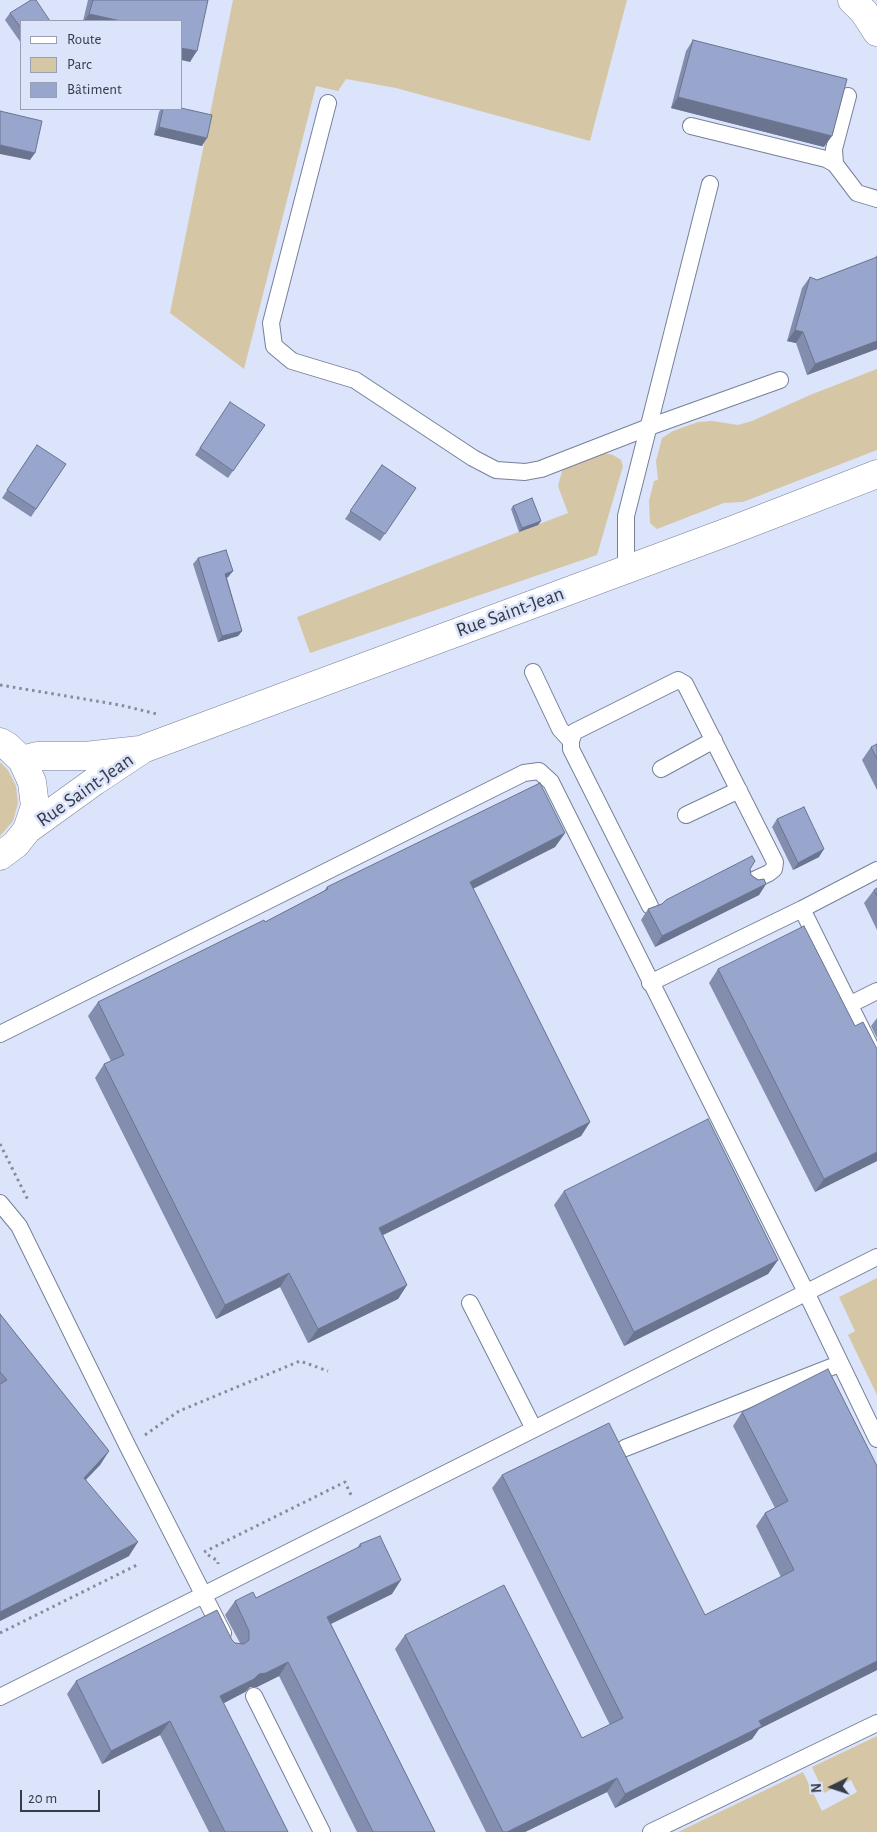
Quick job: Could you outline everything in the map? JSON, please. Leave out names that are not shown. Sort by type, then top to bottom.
[{"type":"street","points":[[852,0],[864,12],[877,32]]},
{"type":"street","name":"Rue Saint-Jean","points":[[27,830],[95,781],[144,749],[877,474]]},
{"type":"street","points":[[0,742],[22,760],[32,782],[35,806],[27,830],[16,844],[0,856]]},
{"type":"street","name":"Rue Saint-Jean","points":[[22,760],[37,756],[85,756],[144,749]]},
{"type":"lane","points":[[835,164],[834,149],[848,96]]},
{"type":"lane","points":[[328,103],[271,323],[274,346],[292,361],[356,380],[473,458],[496,470],[525,472],[541,469],[649,427],[780,380]]},
{"type":"lane","points":[[691,126],[826,159],[835,164],[857,193],[877,199]]},
{"type":"lane","points":[[626,569],[626,516],[710,184]]},
{"type":"lane","points":[[534,672],[560,729],[571,741]]},
{"type":"lane","points":[[650,906],[571,749],[571,741],[574,732],[678,680],[685,684],[775,862],[774,869],[768,874],[752,881]]},
{"type":"lane","points":[[661,769],[714,740]]},
{"type":"lane","points":[[0,1034],[524,773],[539,771],[551,782],[806,1292],[839,1364],[877,1439]]},
{"type":"lane","points":[[686,815],[739,790]]},
{"type":"lane","points":[[650,983],[877,870]]},
{"type":"lane","points":[[802,909],[877,1060]]},
{"type":"lane","points":[[850,1005],[877,991]]},
{"type":"lane","points":[[0,1203],[19,1226],[231,1648]]},
{"type":"lane","points":[[0,1697],[877,1257]]},
{"type":"lane","points":[[470,1303],[534,1429]]},
{"type":"lane","points":[[625,1448],[839,1364]]},
{"type":"lane","points":[[254,1696],[322,1832]]},
{"type":"lane","points":[[651,1832],[877,1723]]},
{"type":"path","points":[[0,685],[120,705],[156,714],[165,714]]},
{"type":"path","points":[[128,1446],[179,1411],[300,1362],[328,1371]]},
{"type":"path","points":[[204,1552],[345,1482],[355,1502]]},
{"type":"path","points":[[218,1561],[227,1561]]},
{"type":"path","points":[[0,1633],[137,1565]]},
{"type":"green space","points":[[233,0],[627,0],[590,141],[396,88],[346,79],[338,91],[316,86],[244,369],[170,313]]},
{"type":"green space","points":[[877,369],[877,450],[743,502],[724,503],[657,529],[650,523],[649,501],[654,481],[658,480],[656,461],[662,438],[673,431],[698,422],[712,421],[738,425],[752,421],[810,395]]},
{"type":"green space","points":[[604,453],[613,455],[621,460],[623,466],[597,555],[310,653],[297,617],[568,513],[558,486],[562,471],[569,465]]},
{"type":"green space","points":[[0,762],[8,770],[16,786],[18,803],[13,821],[0,836]]},
{"type":"green space","points":[[877,1278],[877,1395],[848,1335],[855,1331],[839,1297]]},
{"type":"green space","points":[[877,1736],[877,1832],[678,1832],[803,1772],[822,1811],[857,1792],[851,1780],[824,1793],[812,1767]]},
{"type":"building","points":[[31,0],[36,0],[49,20],[20,20],[20,27],[10,13]]},
{"type":"building","points":[[93,0],[208,0],[197,51],[182,48],[182,20],[116,20],[89,14]]},
{"type":"building","points":[[693,40],[847,79],[832,136],[678,97]]},
{"type":"building","points":[[182,108],[212,115],[207,138],[159,127],[163,110],[182,110]]},
{"type":"building","points":[[0,111],[42,121],[35,153],[0,145]]},
{"type":"building","points":[[877,257],[877,341],[815,364],[803,332],[795,330],[810,277],[817,280]]},
{"type":"building","points":[[230,402],[265,425],[233,471],[200,448]]},
{"type":"building","points":[[37,445],[66,464],[36,509],[7,490]]},
{"type":"building","points":[[382,465],[416,488],[385,534],[350,511]]},
{"type":"building","points":[[532,498],[541,521],[522,528],[513,506]]},
{"type":"building","points":[[226,550],[233,571],[225,574],[242,631],[222,636],[198,558]]},
{"type":"building","points":[[877,744],[877,759],[871,747]]},
{"type":"building","points":[[540,783],[565,833],[470,882],[590,1122],[379,1228],[407,1285],[318,1329],[289,1273],[225,1305],[104,1064],[124,1055],[98,1002],[264,920],[265,922],[328,889],[327,887]]},
{"type":"building","points":[[804,807],[824,849],[798,863],[777,819]]},
{"type":"building","points":[[752,856],[755,861],[750,869],[751,875],[758,880],[764,879],[766,884],[662,936],[648,909],[662,904],[666,900]]},
{"type":"building","points":[[804,926],[855,1026],[863,1022],[877,1049],[877,1152],[824,1179],[718,969]]},
{"type":"building","points":[[708,1119],[778,1260],[634,1332],[564,1191]]},
{"type":"building","points":[[0,1314],[109,1451],[84,1478],[138,1542],[0,1612],[0,1384],[7,1380],[0,1372]]},
{"type":"building","points":[[828,1369],[877,1466],[877,1661],[759,1721],[762,1726],[625,1794],[617,1778],[507,1832],[503,1832],[405,1635],[504,1585],[582,1738],[623,1718],[502,1475],[609,1423],[705,1615],[794,1570],[765,1513],[788,1501],[742,1412]]},
{"type":"building","points":[[380,1536],[401,1580],[327,1617],[435,1832],[373,1832],[288,1662],[266,1673],[259,1674],[254,1679],[220,1696],[288,1832],[225,1832],[170,1721],[111,1751],[76,1681],[217,1610],[232,1640],[235,1643],[244,1644],[249,1640],[249,1631],[235,1601],[253,1592],[256,1598],[361,1546],[360,1544]]}]
